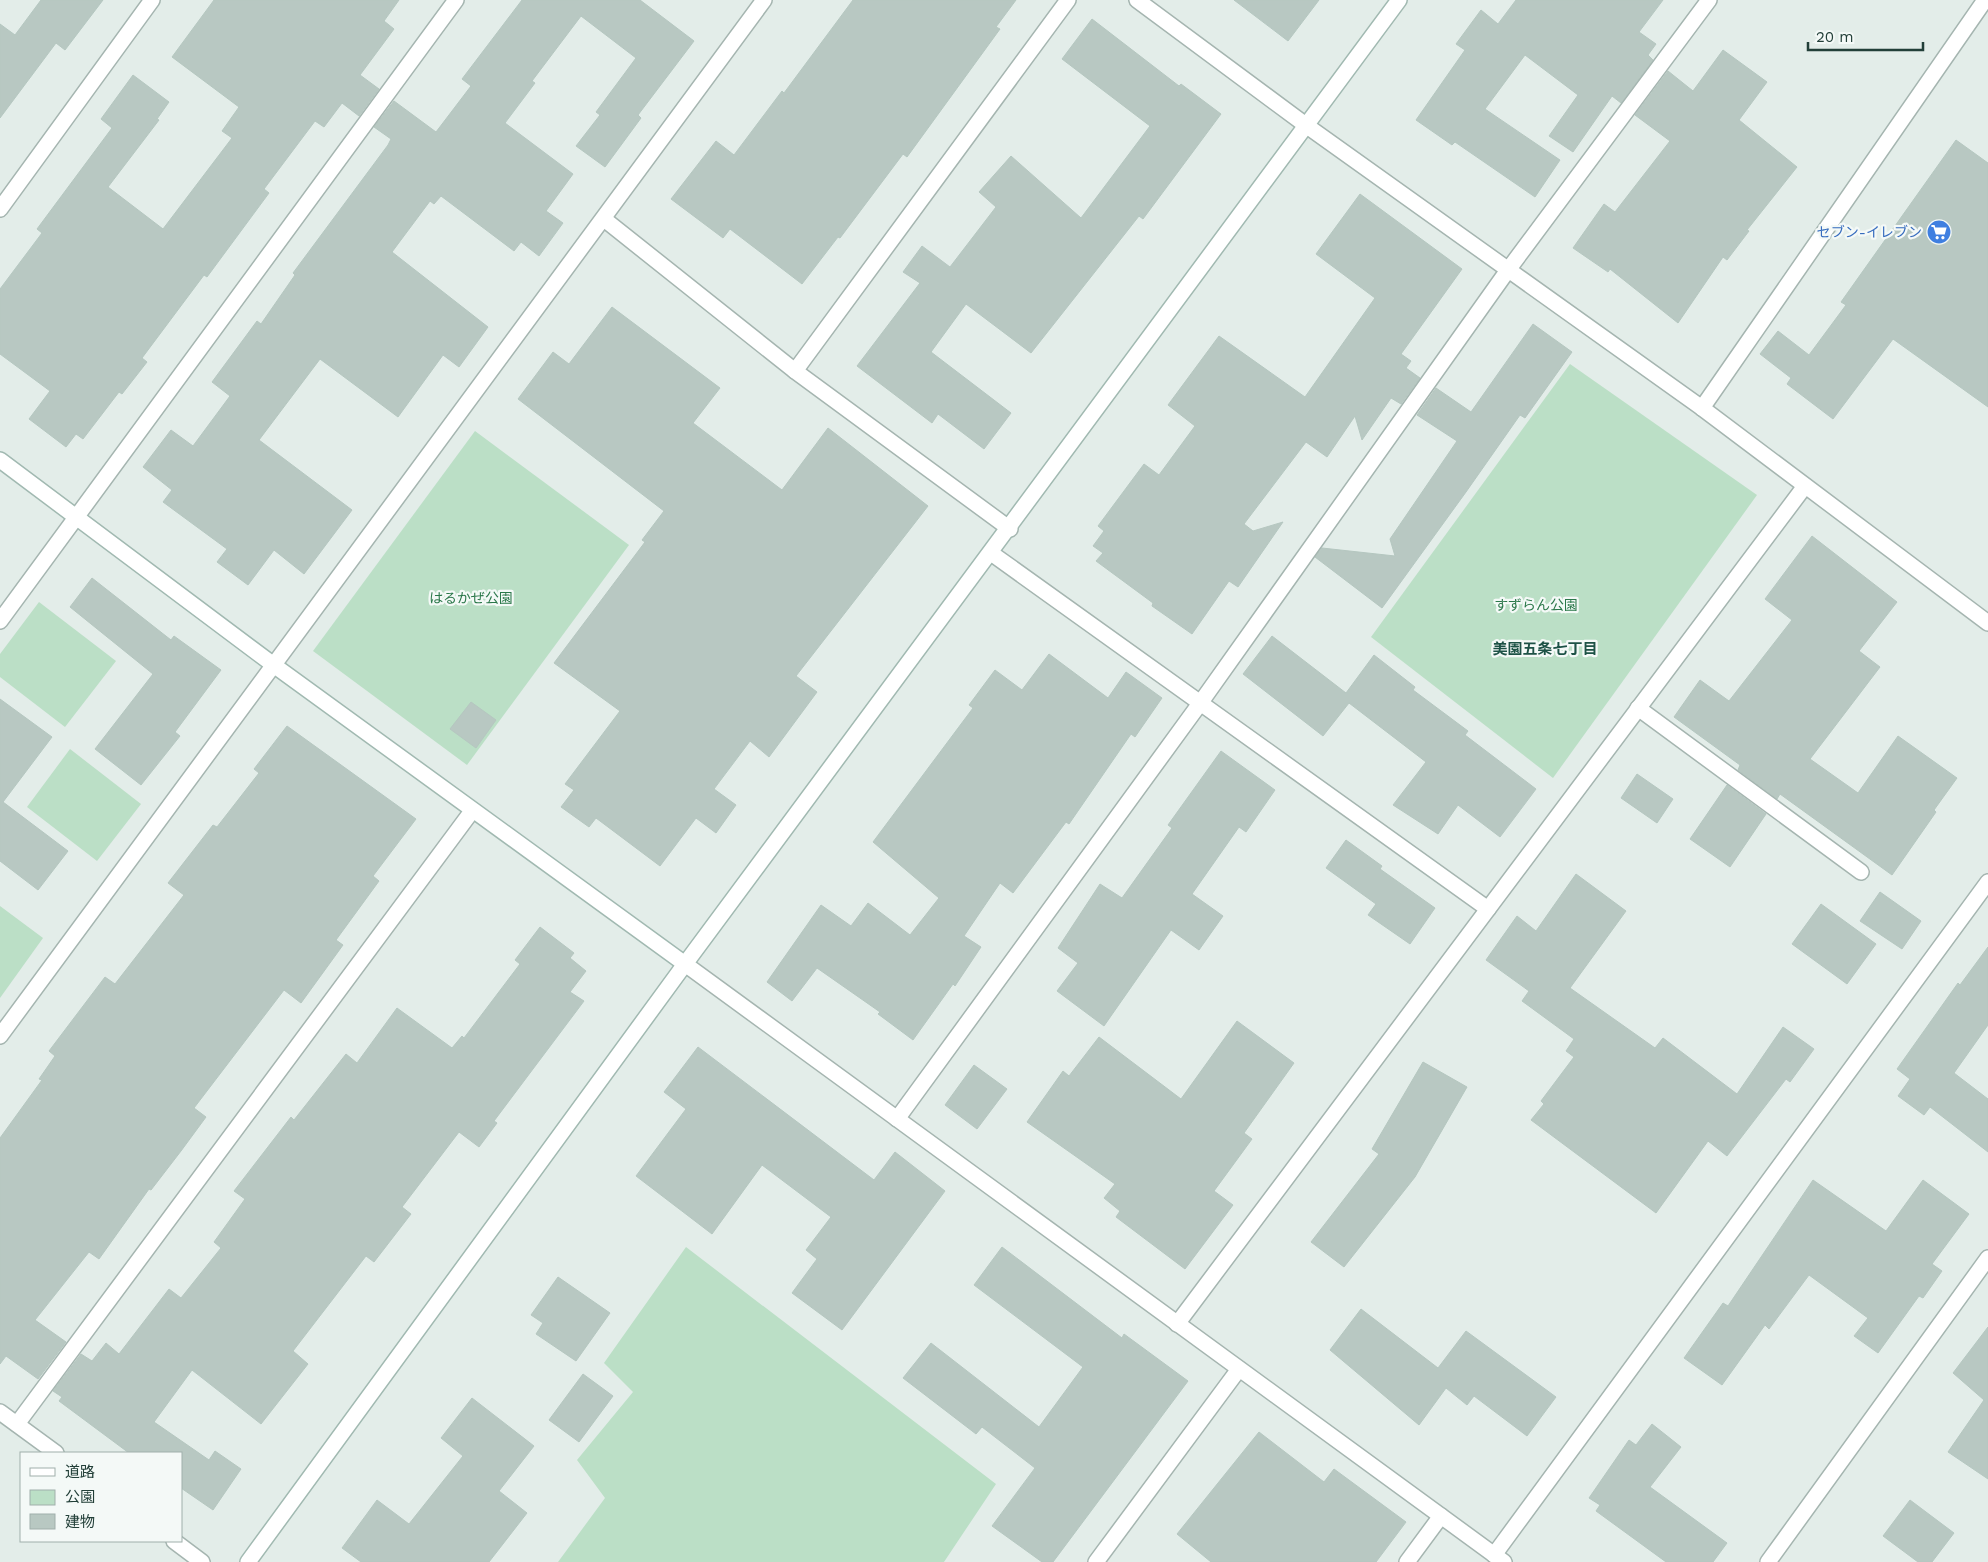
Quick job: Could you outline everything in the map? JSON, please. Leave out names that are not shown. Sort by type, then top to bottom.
[{"type":"street","points":[[0,209],[152,0]]},
{"type":"street","points":[[0,621],[456,0]]},
{"type":"street","points":[[0,1036],[764,0]]},
{"type":"street","points":[[795,371],[1068,0]]},
{"type":"street","points":[[1137,0],[1306,126],[1702,408],[1988,623]]},
{"type":"street","points":[[248,1562],[685,964],[1010,529],[1400,0]]},
{"type":"street","points":[[897,1119],[1201,702],[1508,270],[1709,0]]},
{"type":"street","points":[[1702,408],[1985,0]]},
{"type":"street","points":[[604,219],[795,371],[1010,529]]},
{"type":"street","points":[[0,460],[274,666],[1499,1558],[1988,882]]},
{"type":"street","points":[[1177,1324],[1805,486]]},
{"type":"street","points":[[991,553],[1488,908]]},
{"type":"street","points":[[1638,708],[1861,872]]},
{"type":"street","points":[[17,1424],[472,811]]},
{"type":"street","points":[[1768,1562],[1988,1258]]},
{"type":"street","points":[[1096,1562],[1239,1369]]},
{"type":"street","points":[[0,1412],[55,1452]]},
{"type":"street","points":[[1407,1562],[1441,1516]]},
{"type":"street","points":[[175,1542],[202,1562]]},
{"type":"green space","name":"すずらん公園","points":[[1570,364],[1757,495],[1553,778],[1371,637]]},
{"type":"green space","name":"はるかぜ公園","points":[[475,431],[629,545],[467,765],[313,651]]},
{"type":"green space","points":[[39,602],[116,661],[65,727],[0,677],[0,654]]},
{"type":"green space","points":[[70,749],[141,804],[97,861],[27,807]]},
{"type":"green space","points":[[0,906],[43,938],[0,998]]},
{"type":"green space","points":[[686,1247],[996,1484],[944,1562],[558,1562],[605,1498],[577,1460],[633,1392],[604,1363]]},
{"type":"building","points":[[41,0],[103,0],[65,50],[56,43],[0,118],[0,24],[15,35]]},
{"type":"building","points":[[214,0],[399,0],[384,21],[394,29],[360,75],[379,89],[359,116],[342,103],[324,127],[315,121],[264,189],[269,193],[207,277],[204,275],[142,358],[147,362],[122,394],[119,392],[83,439],[76,434],[66,447],[29,419],[50,391],[0,354],[0,289],[42,233],[37,229],[112,128],[101,119],[133,75],[169,102],[157,119],[159,120],[108,187],[163,229],[232,138],[222,131],[239,107],[172,57]]},
{"type":"building","points":[[522,0],[640,0],[694,41],[638,115],[641,118],[605,167],[576,146],[600,115],[596,112],[636,58],[581,16],[532,81],[535,83],[505,123],[573,174],[546,211],[563,223],[539,256],[521,242],[514,251],[441,196],[434,204],[430,201],[392,252],[488,327],[459,367],[443,355],[398,417],[320,359],[259,440],[352,510],[304,574],[274,550],[248,585],[217,562],[227,549],[163,502],[172,490],[143,467],[171,430],[193,446],[230,396],[212,382],[257,321],[261,324],[295,275],[293,273],[388,145],[391,139],[374,127],[394,101],[436,132],[471,86],[462,79]]},
{"type":"building","points":[[853,0],[1016,0],[996,27],[1000,29],[907,157],[903,154],[840,238],[838,237],[802,284],[730,229],[723,238],[671,199],[716,141],[734,155],[782,91],[784,93]]},
{"type":"building","points":[[1234,0],[1319,0],[1288,41]]},
{"type":"building","points":[[1516,0],[1663,0],[1639,32],[1656,44],[1648,55],[1653,60],[1621,103],[1612,96],[1573,152],[1549,136],[1578,95],[1525,55],[1485,109],[1560,160],[1535,197],[1455,142],[1452,145],[1416,120],[1465,50],[1456,44],[1481,10],[1498,24]]},
{"type":"building","points":[[1092,19],[1179,86],[1181,84],[1221,114],[1143,219],[1139,216],[1031,353],[966,304],[931,352],[1011,413],[984,449],[938,414],[932,423],[857,366],[920,283],[903,272],[922,246],[950,267],[996,207],[979,192],[1011,156],[1081,218],[1150,126],[1062,59]]},
{"type":"building","points":[[1723,50],[1767,82],[1739,120],[1797,167],[1747,230],[1749,231],[1727,260],[1723,257],[1678,323],[1610,269],[1608,272],[1573,248],[1604,204],[1615,212],[1670,141],[1635,115],[1668,71],[1693,91]]},
{"type":"building","name":"セブン-イレブン","points":[[1956,140],[1988,163],[1988,407],[1893,339],[1833,419],[1787,384],[1791,378],[1760,354],[1778,331],[1809,355],[1846,305],[1841,302]]},
{"type":"building","points":[[1360,194],[1462,269],[1401,354],[1411,361],[1406,368],[1420,378],[1401,404],[1391,398],[1362,440],[1355,416],[1327,457],[1306,442],[1244,524],[1253,531],[1283,522],[1238,587],[1229,581],[1192,634],[1152,606],[1153,603],[1096,561],[1103,553],[1093,546],[1104,531],[1098,526],[1144,464],[1159,475],[1195,426],[1168,405],[1219,336],[1305,397],[1375,298],[1316,254]]},
{"type":"building","points":[[612,307],[720,388],[693,423],[782,490],[828,428],[928,506],[796,676],[817,692],[769,757],[750,741],[714,789],[736,805],[716,833],[696,818],[660,866],[596,818],[589,827],[561,807],[574,790],[565,784],[620,711],[554,663],[645,542],[642,540],[664,511],[518,399],[553,352],[569,364]]},
{"type":"building","points":[[1533,324],[1572,352],[1525,418],[1520,415],[1382,608],[1315,557],[1322,548],[1395,556],[1390,539],[1457,441],[1417,415],[1436,388],[1471,412]]},
{"type":"building","points":[[1812,536],[1897,602],[1859,651],[1880,667],[1810,759],[1858,793],[1898,736],[1957,778],[1892,875],[1780,794],[1777,799],[1738,770],[1740,765],[1674,717],[1700,680],[1729,701],[1792,620],[1765,599]]},
{"type":"building","points":[[92,578],[171,640],[174,636],[221,670],[175,732],[180,736],[141,785],[95,749],[153,674],[70,607]]},
{"type":"building","points":[[1272,636],[1346,693],[1374,655],[1415,687],[1413,690],[1468,731],[1465,735],[1536,789],[1500,837],[1458,805],[1438,834],[1393,805],[1426,762],[1349,703],[1323,736],[1243,674]]},
{"type":"building","points":[[1049,654],[1108,698],[1126,672],[1162,698],[1135,737],[1131,734],[1069,824],[1066,822],[1013,893],[1000,883],[964,936],[981,947],[955,986],[953,984],[913,1040],[878,1014],[880,1012],[817,968],[792,1001],[767,982],[821,905],[851,926],[868,903],[910,935],[939,898],[873,842],[973,708],[969,705],[995,670],[1022,690]]},
{"type":"building","points":[[0,699],[52,737],[3,802],[68,851],[38,890],[0,861]]},
{"type":"building","points":[[471,702],[496,720],[476,748],[450,729]]},
{"type":"building","points":[[287,726],[416,819],[373,876],[379,881],[336,940],[343,945],[301,1003],[284,990],[194,1108],[206,1117],[181,1151],[151,1190],[149,1189],[99,1259],[89,1252],[35,1320],[66,1342],[38,1379],[6,1356],[0,1364],[0,1138],[42,1080],[39,1079],[55,1056],[49,1051],[105,977],[115,984],[184,895],[168,883],[213,825],[217,827],[259,773],[254,769]]},
{"type":"building","points":[[1221,751],[1275,790],[1246,832],[1239,827],[1192,894],[1223,916],[1199,950],[1171,930],[1104,1026],[1057,991],[1078,963],[1058,948],[1100,884],[1122,898],[1172,828],[1168,825]]},
{"type":"building","points":[[1637,774],[1673,799],[1657,823],[1621,798]]},
{"type":"building","points":[[1727,785],[1766,814],[1730,867],[1690,839]]},
{"type":"building","points":[[1346,840],[1382,866],[1380,869],[1435,908],[1410,944],[1368,915],[1376,904],[1326,868]]},
{"type":"building","points":[[1576,874],[1626,911],[1570,988],[1655,1048],[1663,1038],[1737,1094],[1783,1027],[1814,1049],[1790,1082],[1786,1079],[1727,1156],[1708,1141],[1656,1213],[1531,1120],[1544,1104],[1541,1101],[1574,1057],[1566,1051],[1574,1039],[1522,1001],[1529,991],[1486,960],[1517,916],[1536,931]]},
{"type":"building","points":[[1880,892],[1921,921],[1902,949],[1860,921]]},
{"type":"building","points":[[1821,904],[1876,944],[1847,984],[1792,944]]},
{"type":"building","points":[[540,927],[574,953],[570,958],[586,971],[570,992],[584,1001],[494,1121],[497,1123],[479,1147],[459,1132],[402,1207],[411,1214],[374,1262],[366,1256],[293,1351],[308,1364],[261,1424],[192,1370],[154,1422],[209,1460],[215,1451],[241,1469],[213,1510],[182,1489],[182,1452],[128,1452],[59,1401],[62,1397],[53,1391],[81,1354],[92,1361],[106,1343],[119,1354],[169,1289],[181,1298],[221,1248],[214,1242],[245,1199],[234,1191],[291,1117],[294,1120],[346,1054],[357,1063],[397,1008],[452,1048],[462,1036],[464,1038],[520,964],[515,960]]},
{"type":"building","points":[[1988,947],[1988,1025],[1954,1073],[1988,1099],[1988,1152],[1930,1107],[1924,1115],[1898,1096],[1910,1079],[1897,1069],[1958,983],[1960,985]]},
{"type":"building","points":[[1237,1021],[1294,1063],[1244,1133],[1252,1139],[1214,1191],[1233,1205],[1185,1269],[1116,1217],[1120,1211],[1104,1198],[1115,1184],[1027,1122],[1063,1071],[1069,1076],[1099,1037],[1181,1099]]},
{"type":"building","points":[[698,1047],[874,1180],[895,1152],[945,1191],[842,1330],[792,1293],[817,1259],[806,1250],[831,1217],[762,1165],[712,1234],[636,1176],[686,1109],[664,1092]]},
{"type":"building","points":[[1423,1062],[1467,1087],[1415,1177],[1344,1267],[1311,1242],[1379,1154],[1372,1149]]},
{"type":"building","points":[[974,1065],[1007,1089],[977,1129],[945,1105]]},
{"type":"building","points":[[1813,1180],[1886,1231],[1923,1180],[1969,1214],[1932,1264],[1942,1271],[1923,1298],[1919,1296],[1878,1353],[1854,1336],[1868,1318],[1809,1275],[1769,1329],[1765,1325],[1722,1385],[1684,1358],[1723,1303],[1728,1306]]},
{"type":"building","points":[[1002,1247],[1122,1338],[1124,1334],[1188,1381],[1053,1562],[1042,1562],[992,1526],[1035,1468],[982,1427],[976,1434],[903,1378],[931,1343],[1039,1427],[1083,1367],[974,1285]]},
{"type":"building","points":[[558,1277],[610,1313],[576,1361],[536,1334],[543,1323],[531,1315]]},
{"type":"building","points":[[1361,1309],[1438,1368],[1466,1331],[1556,1397],[1527,1436],[1474,1396],[1467,1405],[1446,1388],[1419,1425],[1330,1350]]},
{"type":"building","points":[[1988,1327],[1988,1479],[1948,1452],[1984,1400],[1953,1373]]},
{"type":"building","points":[[583,1374],[613,1396],[579,1442],[549,1420]]},
{"type":"building","points":[[472,1398],[534,1446],[499,1491],[527,1513],[489,1562],[361,1562],[342,1548],[377,1500],[409,1524],[463,1456],[441,1438]]},
{"type":"building","points":[[1652,1424],[1681,1447],[1650,1487],[1727,1543],[1713,1562],[1666,1562],[1596,1511],[1600,1505],[1589,1498],[1629,1440],[1636,1445]]},
{"type":"building","points":[[1259,1432],[1324,1482],[1334,1469],[1406,1522],[1376,1562],[1211,1562],[1177,1534]]},
{"type":"building","points":[[1910,1500],[1954,1533],[1932,1562],[1918,1562],[1883,1536]]},
{"type":"place","name":"セブン-イレブン","points":[[1939,232]]},
{"type":"district","name":"美園五条七丁目","points":[[1545,649]]}]
